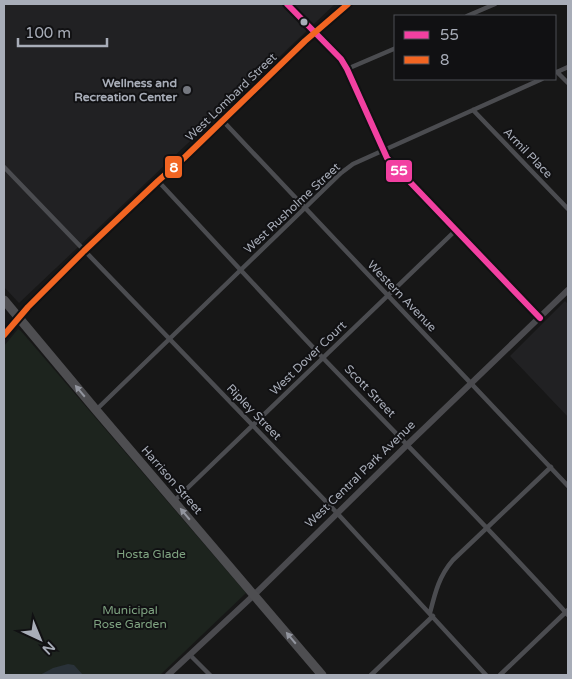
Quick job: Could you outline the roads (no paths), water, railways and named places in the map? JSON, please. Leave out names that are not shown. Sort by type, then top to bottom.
[{"type":"highway","name":"Harrison Street","points":[[4,300],[322,675]]},
{"type":"main road","points":[[287,4],[315,32]]},
{"type":"main road","name":"West Lombard Street","points":[[4,335],[19,317],[84,251],[315,32],[348,4]]},
{"type":"main road","name":"West Central Park Avenue","points":[[168,675],[567,293]]},
{"type":"street","points":[[469,15],[496,4]]},
{"type":"street","points":[[315,32],[341,59],[347,69],[387,158],[540,318]]},
{"type":"street","points":[[347,69],[394,49]]},
{"type":"street","points":[[568,67],[557,72],[568,83]]},
{"type":"street","name":"West Rusholme Street","points":[[96,410],[341,173],[353,164],[540,80]]},
{"type":"street","name":"Armil Place","points":[[473,110],[568,209]]},
{"type":"street","name":"Western Avenue","points":[[223,120],[568,486]]},
{"type":"street","name":"Ripley Street","points":[[4,167],[253,424],[486,675]]},
{"type":"street","name":"Scott Street","points":[[158,181],[323,358],[408,444],[567,612]]},
{"type":"street","name":"West Dover Court","points":[[174,501],[456,230]]},
{"type":"street","points":[[371,675],[431,614],[437,586],[447,567],[551,467]]},
{"type":"street","points":[[500,675],[567,612]]},
{"type":"street","points":[[190,654],[210,675]]},
{"type":"place","name":"Wellness and Recreation Center","points":[[187,90]]},
{"type":"park label","name":"Hosta Glade","points":[[151,554]]},
{"type":"park label","name":"Municipal Rose Garden","points":[[130,617]]}]
